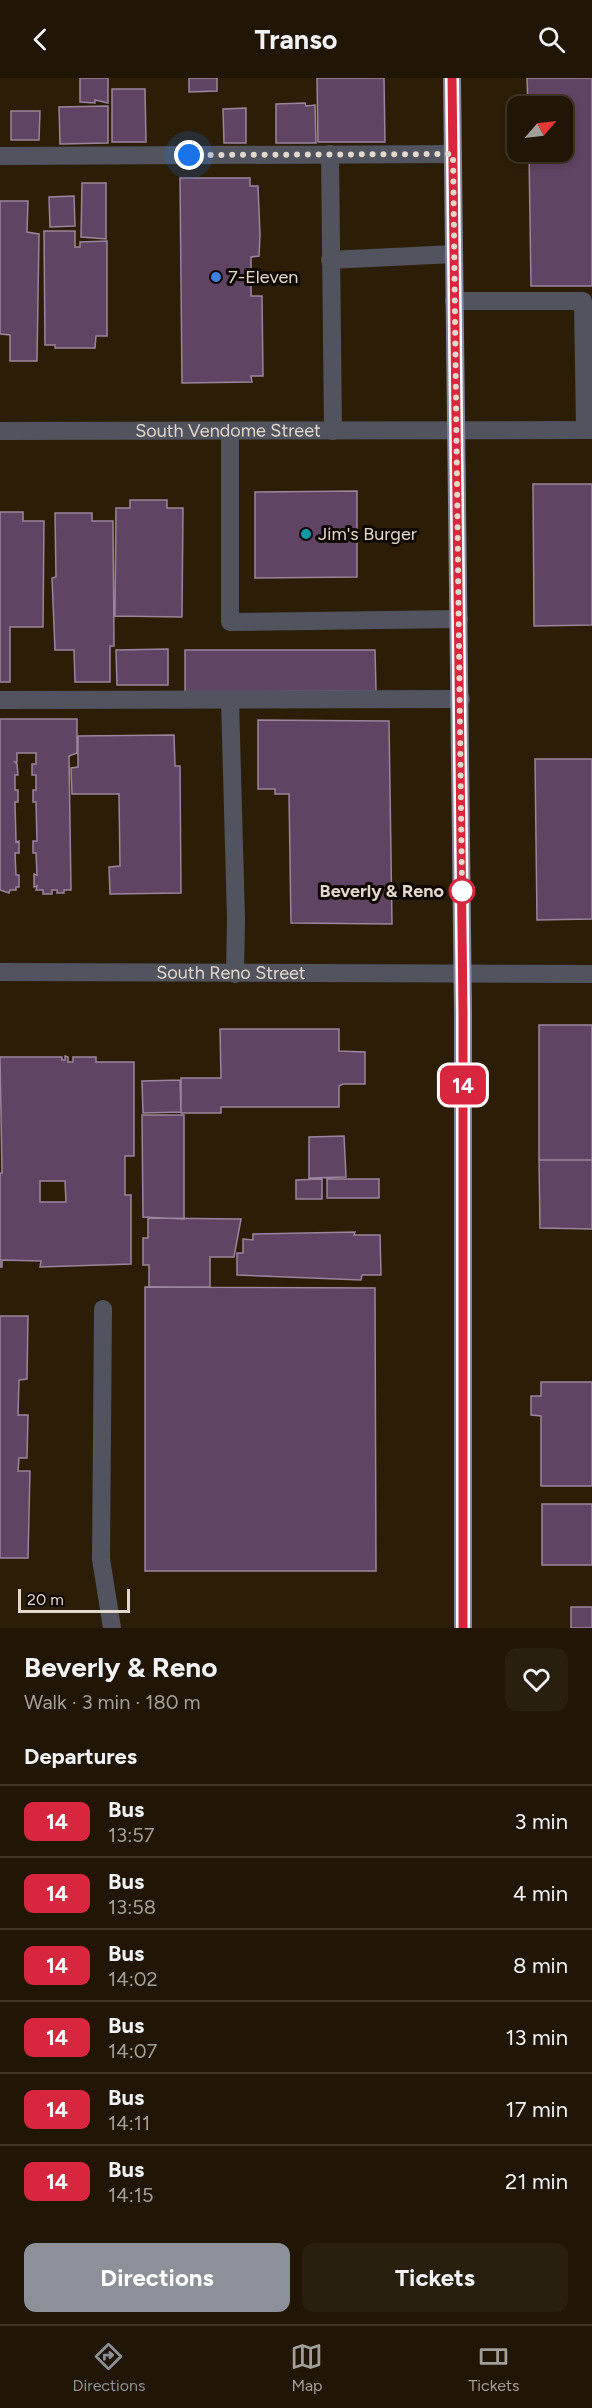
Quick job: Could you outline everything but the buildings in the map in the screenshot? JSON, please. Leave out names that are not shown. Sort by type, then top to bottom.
[{"type":"main road","points":[[452,78],[461,699],[463,1628]]},
{"type":"street","points":[[330,154],[333,431]]},
{"type":"street","points":[[0,156],[453,154]]},
{"type":"street","points":[[330,260],[454,254]]},
{"type":"street","points":[[454,301],[583,301],[589,430]]},
{"type":"street","name":"South Vendome Street","points":[[0,431],[589,430]]},
{"type":"street","points":[[231,431],[230,622],[459,619]]},
{"type":"street","points":[[0,700],[461,699]]},
{"type":"street","points":[[230,700],[236,919],[235,974]]},
{"type":"street","name":"South Reno Street","points":[[0,972],[592,974]]},
{"type":"street","points":[[103,1309],[101,1559],[112,1628]]},
{"type":"bus line","name":"14","points":[[452,78],[461,699],[463,1628]]},
{"type":"place","name":"7-Eleven","points":[[216,277]]},
{"type":"place","name":"Jim's Burger","points":[[306,534]]},
{"type":"place","name":"Beverly & Reno","points":[[462,891]]},
{"type":"route","points":[[189,155],[453,154],[462,891]]}]
